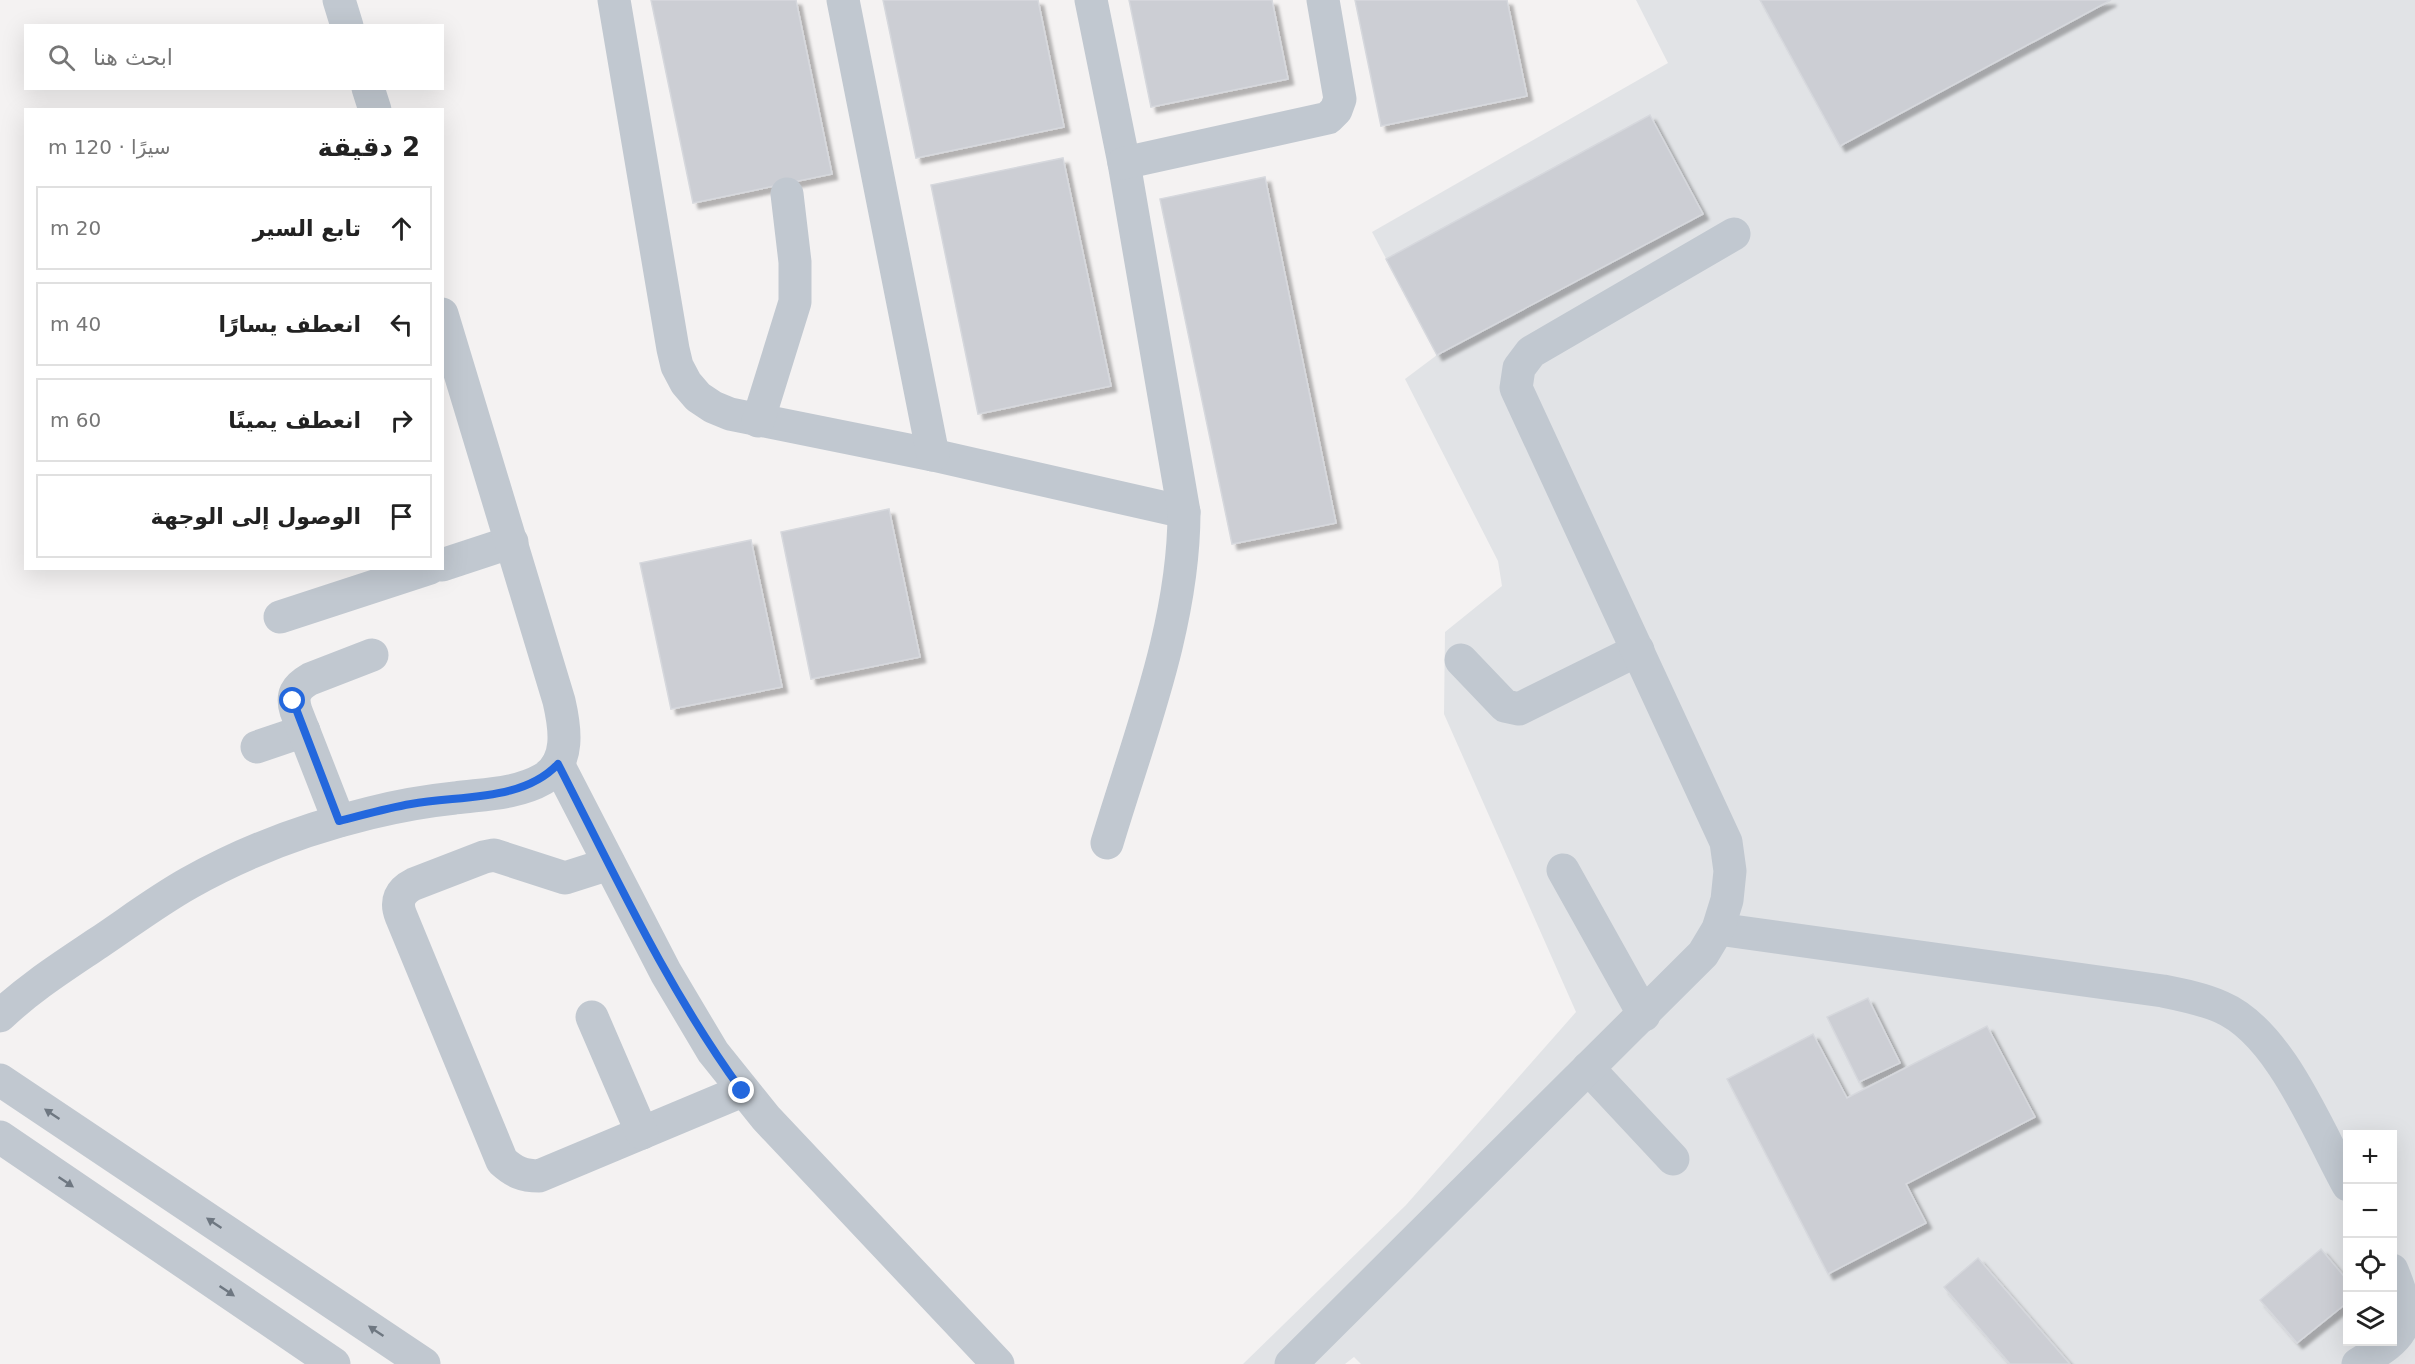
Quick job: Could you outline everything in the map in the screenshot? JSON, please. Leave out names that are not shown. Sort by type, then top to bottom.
[{"type":"lane","points":[[339,0],[347,24]]},
{"type":"lane","points":[[614,0],[677,366],[698,397],[713,407],[758,421],[933,455],[1184,512]]},
{"type":"lane","points":[[843,0],[933,455]]},
{"type":"lane","points":[[1090,0],[1124,163],[1184,512],[1184,555],[1179,597],[1107,843]]},
{"type":"lane","points":[[1124,163],[1328,118],[1336,110],[1340,99],[1323,0]]},
{"type":"lane","points":[[369,90],[374,108]]},
{"type":"lane","points":[[758,421],[795,302],[795,262],[787,194]]},
{"type":"lane","points":[[1291,1364],[1644,1015],[1703,954],[1718,928],[1727,900],[1730,871],[1725,842],[1516,388],[1519,368],[1531,352],[1734,234]]},
{"type":"lane","points":[[0,1016],[38,985],[189,884],[249,854],[339,821],[411,804],[520,788],[544,778],[558,764],[564,743],[564,721],[444,321]]},
{"type":"lane","points":[[444,564],[512,542]]},
{"type":"lane","points":[[280,617],[424,570]]},
{"type":"lane","points":[[1461,660],[1505,706],[1519,709],[1638,650]]},
{"type":"lane","points":[[339,821],[293,701],[295,692],[301,684],[372,655]]},
{"type":"lane","points":[[257,747],[304,731]]},
{"type":"lane","points":[[558,764],[688,1013],[742,1091],[998,1364]]},
{"type":"lane","points":[[609,864],[565,878],[504,857],[484,857],[405,889],[399,897],[398,907],[502,1161],[513,1171],[525,1176],[539,1176],[742,1091]]},
{"type":"lane","points":[[1563,870],[1644,1015]]},
{"type":"lane","points":[[1718,928],[2163,991],[2223,1007],[2249,1024],[2270,1047],[2347,1184]]},
{"type":"lane","points":[[592,1017],[642,1133]]},
{"type":"lane","points":[[1588,1068],[1673,1159]]},
{"type":"lane","points":[[0,1080],[424,1364]]},
{"type":"lane","points":[[0,1137],[334,1364]]},
{"type":"lane","points":[[2358,1364],[2400,1336],[2408,1320],[2408,1302],[2397,1280]]},
{"type":"shaded area","points":[[1636,0],[2415,0],[2415,1364],[1361,1364],[1354,1357],[1345,1364],[1243,1364],[1406,1205],[1576,1012],[1444,714],[1445,632],[1502,586],[1498,561],[1405,379],[1437,355],[1372,232],[1668,63]]},
{"type":"building","points":[[651,0],[796,0],[832,174],[693,203]]},
{"type":"building","points":[[883,0],[1038,0],[1064,127],[916,158]]},
{"type":"building","points":[[1129,0],[1272,0],[1288,79],[1151,107]]},
{"type":"building","points":[[1355,0],[1507,0],[1527,96],[1381,126]]},
{"type":"building","points":[[1760,0],[2111,0],[1840,146]]},
{"type":"building","points":[[1650,115],[1703,214],[1437,355],[1386,259]]},
{"type":"building","points":[[1063,158],[1111,386],[978,414],[931,185]]},
{"type":"building","points":[[1265,177],[1336,523],[1232,544],[1160,199]]},
{"type":"building","points":[[889,509],[920,657],[811,679],[781,532]]},
{"type":"building","points":[[751,540],[782,687],[671,709],[640,563]]},
{"type":"building","points":[[1868,998],[1900,1063],[1859,1082],[1827,1017]]},
{"type":"building","points":[[1987,1026],[2035,1117],[1906,1184],[1926,1223],[1828,1274],[1727,1079],[1813,1034],[1847,1098]]},
{"type":"building","points":[[2321,1249],[2343,1275],[2343,1306],[2297,1343],[2260,1300]]},
{"type":"building","points":[[1978,1258],[2070,1364],[2010,1364],[1944,1287]]},
{"type":"route","points":[[293,701],[339,821],[411,804],[520,788],[544,778],[558,764],[688,1013],[742,1091]]}]
